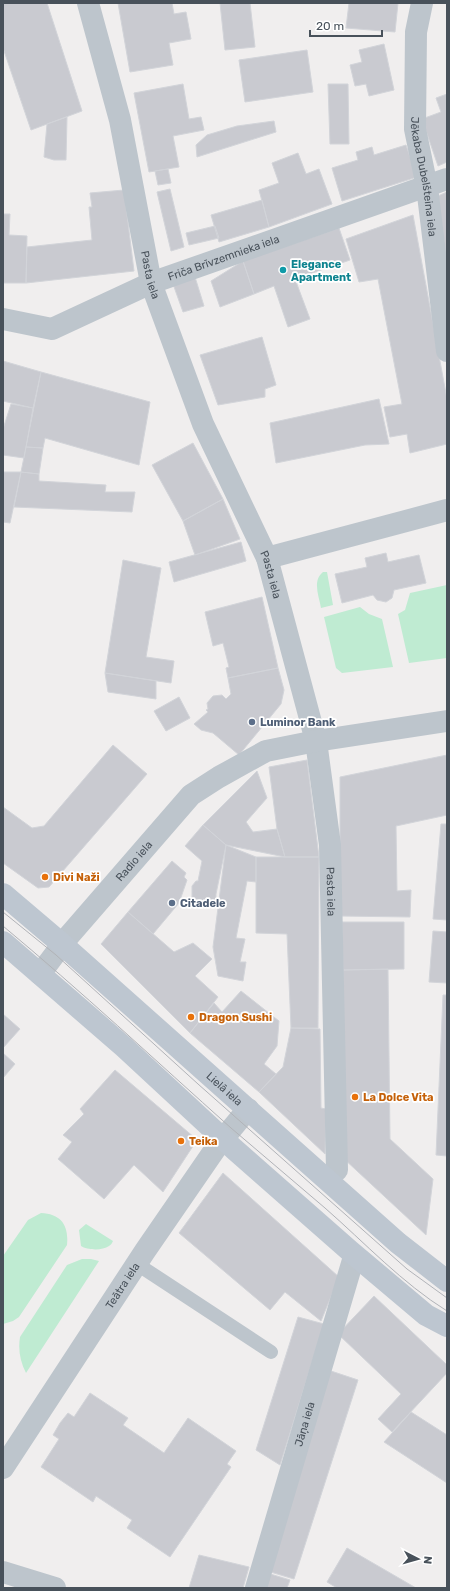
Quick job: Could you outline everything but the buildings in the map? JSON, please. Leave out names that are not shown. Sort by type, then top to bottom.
[{"type":"street","name":"Pasta iela","points":[[88,3],[120,120],[151,283],[203,424],[267,558],[316,741],[330,845],[337,1170]]},
{"type":"street","name":"Jēkaba Dubelšteina iela","points":[[422,3],[416,32],[415,129],[427,187],[447,351]]},
{"type":"street","name":"Friča Brīvzemnieka iela","points":[[3,319],[52,329],[151,283],[447,180]]},
{"type":"street","points":[[267,558],[447,510]]},
{"type":"street","points":[[316,741],[447,721]]},
{"type":"street","name":"Radio iela","points":[[40,974],[191,795],[266,751],[316,741]]},
{"type":"street","name":"Lielā iela","points":[[3,894],[63,945],[398,1243],[447,1282]]},
{"type":"street","points":[[3,942],[129,1052],[223,1139],[350,1251],[426,1314],[447,1326]]},
{"type":"street","name":"Teātra iela","points":[[3,1468],[137,1264],[223,1139],[248,1109]]},
{"type":"street","name":"Jāņa iela","points":[[256,1588],[353,1260]]},
{"type":"street","points":[[3,1572],[55,1588]]},
{"type":"lane","points":[[137,1264],[271,1352]]},
{"type":"green space","points":[[323,572],[327,572],[333,605],[321,608],[317,584]]},
{"type":"green space","points":[[447,585],[447,658],[409,663],[398,614],[405,610],[410,593]]},
{"type":"green space","points":[[360,607],[369,614],[382,619],[393,667],[342,673],[336,668],[324,617]]},
{"type":"green space","points":[[41,1213],[59,1218],[65,1226],[67,1232],[67,1245],[19,1317],[13,1321],[3,1324],[3,1256],[28,1220]]},
{"type":"green space","points":[[86,1224],[113,1241],[111,1245],[106,1248],[99,1249],[81,1246],[79,1230]]},
{"type":"green space","points":[[82,1259],[99,1261],[26,1373],[20,1355],[20,1337],[67,1265]]},
{"type":"tram line","points":[[3,912],[56,955],[198,1084],[407,1269],[447,1298]]},
{"type":"tram line","points":[[3,926],[231,1128],[325,1208],[384,1262],[430,1300],[447,1311]]},
{"type":"place","name":"Elegance Apartment","points":[[283,270]]},
{"type":"place","name":"Luminor Bank","points":[[252,722]]},
{"type":"place","name":"Divi Naži","points":[[45,877]]},
{"type":"place","name":"Citadele","points":[[172,903]]},
{"type":"place","name":"Dragon Sushi","points":[[191,1017]]},
{"type":"place","name":"La Dolce Vita","points":[[355,1097]]},
{"type":"place","name":"Teika","points":[[181,1141]]}]
